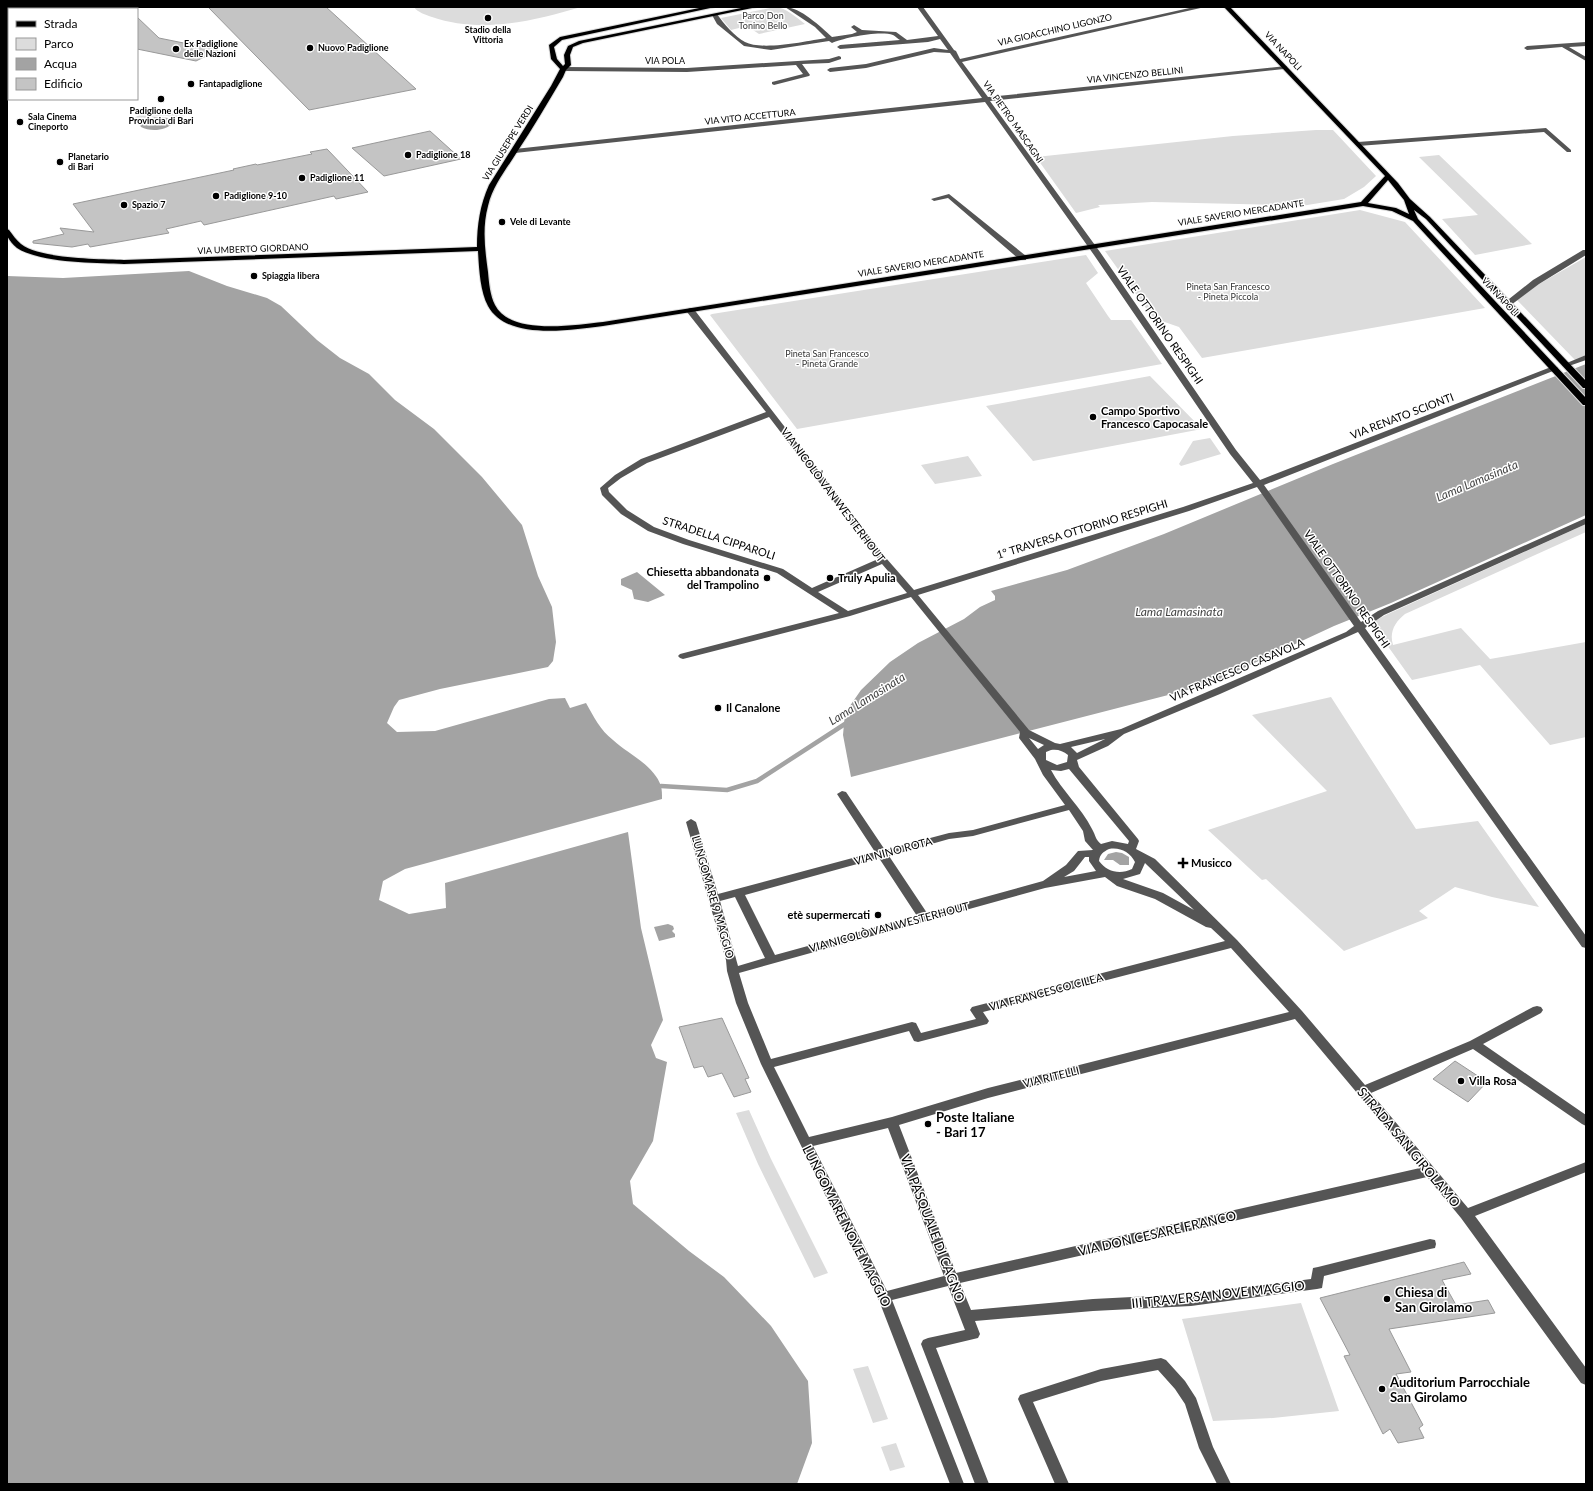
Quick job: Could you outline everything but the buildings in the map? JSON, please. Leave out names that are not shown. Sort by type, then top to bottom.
[{"type":"main road","points":[[563,69],[557,65],[552,54],[552,46],[560,39],[572,35],[712,7]]},
{"type":"main road","points":[[705,8],[715,15],[754,7]]},
{"type":"main road","name":"VIA NAPOLI","points":[[1227,7],[1396,184],[1406,200],[1415,220],[1586,404]]},
{"type":"main road","name":"VIA GIUSEPPE VERDI","points":[[490,303],[480,250],[483,221],[490,190],[560,77],[563,69],[568,65],[567,55],[571,46],[581,42],[715,15]]},
{"type":"main road","points":[[1363,204],[1388,176]]},
{"type":"main road","name":"VIA NAPOLI","points":[[1406,200],[1428,218],[1586,386]]},
{"type":"main road","name":"VIALE SAVERIO MERCADANTE","points":[[490,303],[495,312],[518,325],[543,329],[571,328],[1363,204],[1394,209],[1403,212],[1415,220]]},
{"type":"main road","name":"VIA UMBERTO GIORDANO","points":[[7,231],[14,242],[27,250],[84,260],[134,262],[480,250]]},
{"type":"street","points":[[788,7],[817,26],[829,39],[840,47],[885,52],[934,50],[954,52]]},
{"type":"street","name":"VIA PIETRO MASCAGNI","points":[[920,7],[954,52],[1091,247]]},
{"type":"street","name":"VIA GIOACCHINO LIGONZO","points":[[960,61],[1202,7]]},
{"type":"street","points":[[715,15],[719,23],[744,44],[771,48],[853,36],[861,32],[894,33],[906,41]]},
{"type":"street","points":[[854,27],[861,32]]},
{"type":"street","points":[[830,70],[866,66],[885,52],[906,41],[935,39],[942,37]]},
{"type":"street","points":[[934,50],[932,42],[935,39]]},
{"type":"street","points":[[1527,48],[1586,44]]},
{"type":"street","points":[[1562,45],[1586,59]]},
{"type":"street","points":[[840,47],[839,58],[846,61],[849,68]]},
{"type":"street","points":[[767,65],[764,55],[771,48]]},
{"type":"street","name":"VIA POLA","points":[[563,69],[687,70],[829,61],[839,58]]},
{"type":"street","points":[[774,83],[807,75],[798,63]]},
{"type":"street","name":"VIA VINCENZO BELLINI","points":[[987,100],[1284,67]]},
{"type":"street","name":"VIA VITO ACCETTURA","points":[[514,151],[987,100]]},
{"type":"street","points":[[1358,144],[1546,130],[1569,151]]},
{"type":"street","points":[[934,199],[949,196],[1023,258]]},
{"type":"street","name":"VIALE OTTORINO RESPIGHI","points":[[1091,247],[1233,452],[1260,486],[1586,944]]},
{"type":"street","points":[[1508,302],[1536,282],[1586,252]]},
{"type":"street","name":"VIA NICOLÒ VAN WESTERHOUT","points":[[690,310],[883,560],[1025,732],[1071,752],[1074,768],[1134,841],[1133,851]]},
{"type":"street","points":[[1566,365],[1586,357]]},
{"type":"street","name":"VIA RENATO SCIONTI","points":[[1260,486],[1554,369]]},
{"type":"street","name":"STRADELLA CIPPAROLI","points":[[771,413],[644,461],[626,470],[609,482],[604,488],[605,493],[624,512],[651,529],[686,542],[780,571],[847,614]]},
{"type":"street","name":"1° TRAVERSA OTTORINO RESPIGHI","points":[[914,597],[1260,486]]},
{"type":"street","points":[[1358,625],[1381,613],[1586,521]]},
{"type":"street","points":[[812,591],[883,560]]},
{"type":"street","points":[[683,656],[914,597]]},
{"type":"street","name":"VIA FRANCESCO CASAVOLA","points":[[1056,746],[1124,730],[1217,692],[1349,634],[1358,625]]},
{"type":"street","name":"VIA FRANCESCO CASAVOLA","points":[[1073,760],[1104,744],[1124,730]]},
{"type":"street","name":"VIA NICOLÒ VAN WESTERHOUT","points":[[1025,732],[1024,738],[1041,760],[1047,773],[1072,806],[1088,831],[1090,841],[1098,851]]},
{"type":"street","points":[[1056,746],[1041,751],[1041,760],[1050,766],[1060,768],[1073,760]]},
{"type":"street","points":[[842,794],[924,917]]},
{"type":"street","name":"VIA NINO ROTA","points":[[715,899],[949,836],[973,833],[1072,806]]},
{"type":"street","name":"LUNGOMARE 9 MAGGIO","points":[[692,822],[732,960],[733,971]]},
{"type":"street","name":"VIA NICOLÒ VAN WESTERHOUT","points":[[733,971],[1045,884],[1108,874],[1125,876],[1136,871],[1140,862],[1133,851],[1118,845],[1112,845],[1098,851],[1082,854],[1070,868],[1045,884]]},
{"type":"street","name":"VIA NICOLÒ VAN WESTERHOUT","points":[[1098,851],[1094,857],[1096,866],[1108,874]]},
{"type":"street","name":"STRADA SAN GIROLAMO","points":[[1133,851],[1151,862],[1217,927],[1298,1014],[1466,1214],[1586,1379]]},
{"type":"street","points":[[1108,874],[1121,883],[1159,896],[1217,927]]},
{"type":"street","points":[[738,892],[772,960]]},
{"type":"street","name":"VIA FRANCESCO CILEA","points":[[767,1064],[912,1026],[918,1038],[983,1021],[976,1010],[1233,943]]},
{"type":"street","name":"LUNGOMARE NOVE MAGGIO","points":[[733,971],[742,1003],[767,1064],[884,1297],[957,1484]]},
{"type":"street","points":[[1363,1091],[1474,1044],[1537,1010]]},
{"type":"street","name":"VIA RITELLI","points":[[806,1143],[892,1122],[988,1093],[1298,1014]]},
{"type":"street","points":[[1474,1044],[1586,1121]]},
{"type":"street","name":"VIA PASQUALE DI CAGNO","points":[[892,1122],[973,1334],[928,1344],[982,1484]]},
{"type":"street","points":[[1466,1214],[1586,1167]]},
{"type":"street","name":"VIA DON CESARE FRANCO","points":[[884,1297],[952,1279],[1430,1171]]},
{"type":"street","name":"III TRAVERSA NOVE MAGGIO","points":[[966,1316],[1092,1305],[1192,1300],[1317,1284],[1318,1272],[1430,1244]]},
{"type":"street","points":[[1062,1484],[1025,1399],[1101,1375],[1161,1364],[1180,1385],[1191,1402],[1206,1448],[1224,1484]]},
{"type":"green space","name":"Stadio della Vittoria","points":[[414,7],[581,7],[526,21],[507,24],[469,25],[432,17],[424,14]]},
{"type":"green space","name":"Parco Don Tonino Bello","points":[[779,7],[787,11],[805,24],[759,34],[747,26],[731,30],[721,18]]},
{"type":"green space","points":[[163,111],[185,116],[156,116],[131,119],[142,114]]},
{"type":"green space","points":[[1333,130],[1376,176],[1364,187],[1344,199],[1289,208],[1285,205],[1152,202],[1098,205],[1100,207],[1076,213],[1036,157],[1233,136]]},
{"type":"green space","points":[[1439,155],[1532,244],[1475,255],[1442,219],[1478,215],[1419,157]]},
{"type":"green space","name":"Pineta San Francesco - Pineta Piccola","points":[[1360,210],[1405,222],[1485,308],[1202,358],[1179,327],[1153,318],[1105,251]]},
{"type":"green space","name":"Pineta San Francesco - Pineta Grande","points":[[1086,255],[1098,273],[1086,283],[1108,316],[1111,320],[1131,320],[1162,364],[797,429],[710,315],[712,314]]},
{"type":"green space","points":[[1586,257],[1586,355],[1575,360],[1517,300],[1539,284]]},
{"type":"green space","name":"Campo Sportivo Francesco Capocasale","points":[[1150,376],[1202,429],[1033,461],[986,406]]},
{"type":"green space","points":[[1210,438],[1221,454],[1181,466],[1179,464],[1193,441]]},
{"type":"green space","points":[[968,456],[982,476],[935,484],[921,465]]},
{"type":"green space","points":[[1586,524],[1586,532],[1405,614],[1398,620],[1392,632],[1392,640],[1393,645],[1461,628],[1490,659],[1586,642],[1586,737],[1550,745],[1480,665],[1412,680],[1382,638],[1379,638],[1371,626],[1376,620],[1388,614]]},
{"type":"green space","points":[[1331,697],[1416,829],[1478,821],[1539,907],[1455,887],[1419,911],[1428,918],[1344,951],[1266,879],[1262,880],[1208,830],[1327,791],[1252,715]]},
{"type":"green space","points":[[749,1110],[771,1159],[828,1273],[814,1278],[758,1164],[736,1113]]},
{"type":"green space","points":[[1301,1303],[1339,1411],[1273,1418],[1213,1421],[1182,1319]]},
{"type":"green space","points":[[868,1366],[888,1419],[873,1423],[853,1369]]},
{"type":"green space","points":[[896,1443],[905,1467],[890,1471],[881,1447]]},
{"type":"water","points":[[156,117],[169,118],[173,123],[166,128],[158,130],[149,130],[141,127],[140,125],[147,119]]},
{"type":"water","points":[[189,271],[227,286],[267,298],[281,306],[317,340],[340,358],[369,374],[395,400],[434,429],[482,477],[522,525],[538,576],[552,607],[556,642],[553,661],[548,667],[440,689],[399,700],[387,723],[397,732],[435,731],[549,699],[565,698],[570,708],[586,703],[604,732],[647,766],[658,779],[662,791],[662,799],[405,869],[383,881],[379,900],[409,914],[446,908],[445,883],[628,832],[641,928],[663,1020],[651,1045],[656,1058],[667,1062],[653,1141],[630,1181],[633,1204],[689,1251],[724,1277],[771,1326],[808,1381],[812,1443],[797,1484],[7,1484],[7,276],[63,278]]},
{"type":"water","name":"Lama Lamasinata","points":[[1586,364],[1586,515],[1391,603],[1334,626],[1207,685],[851,777],[843,735],[845,713],[861,690],[890,662],[918,643],[964,619],[980,607],[995,600],[995,596],[991,591],[1067,570],[1164,534],[1333,464]]},
{"type":"water","points":[[637,572],[665,595],[648,602],[634,599],[632,590],[621,585],[621,579]]},
{"type":"water","points":[[1116,852],[1122,853],[1129,857],[1129,865],[1120,865],[1113,860],[1104,860],[1108,854]]},
{"type":"water","points":[[668,924],[673,926],[674,929],[672,931],[675,934],[675,937],[659,941],[654,927]]},
{"type":"waterway","name":"Lama Lamasinata","points":[[661,786],[727,790],[757,781],[848,722]]},
{"type":"place","name":"Stadio della Vittoria","points":[[488,18]]},
{"type":"place","name":"Nuovo Padiglione","points":[[310,48]]},
{"type":"place","name":"Ex Padiglione delle Nazioni","points":[[176,49]]},
{"type":"place","name":"Fantapadiglione","points":[[191,84]]},
{"type":"place","name":"Padiglione della Provincia di Bari","points":[[161,99]]},
{"type":"place","name":"Sala Cinema Cineporto","points":[[20,122]]},
{"type":"place","name":"Padiglione 18","points":[[408,155]]},
{"type":"place","name":"Planetario di Bari","points":[[60,162]]},
{"type":"place","name":"Padiglione 11","points":[[302,178]]},
{"type":"place","name":"Padiglione 9-10","points":[[216,196]]},
{"type":"place","name":"Spazio 7","points":[[124,205]]},
{"type":"place","name":"Vele di Levante","points":[[502,222]]},
{"type":"place","name":"Spiaggia libera","points":[[254,276]]},
{"type":"place","name":"Campo Sportivo Francesco Capocasale","points":[[1093,417]]},
{"type":"place","name":"Chiesetta abbandonata del Trampolino","points":[[767,578]]},
{"type":"place","name":"Truly Apulia","points":[[830,578]]},
{"type":"place","name":"Il Canalone","points":[[718,708]]},
{"type":"place","name":"Musicco","points":[[1183,863]]},
{"type":"place","name":"etè supermercati","points":[[878,915]]},
{"type":"place","name":"Villa Rosa","points":[[1461,1081]]},
{"type":"place","name":"Poste Italiane - Bari 17","points":[[928,1124]]},
{"type":"place","name":"Chiesa di San Girolamo","points":[[1387,1299]]},
{"type":"place","name":"Auditorium Parrocchiale San Girolamo","points":[[1382,1389]]}]
